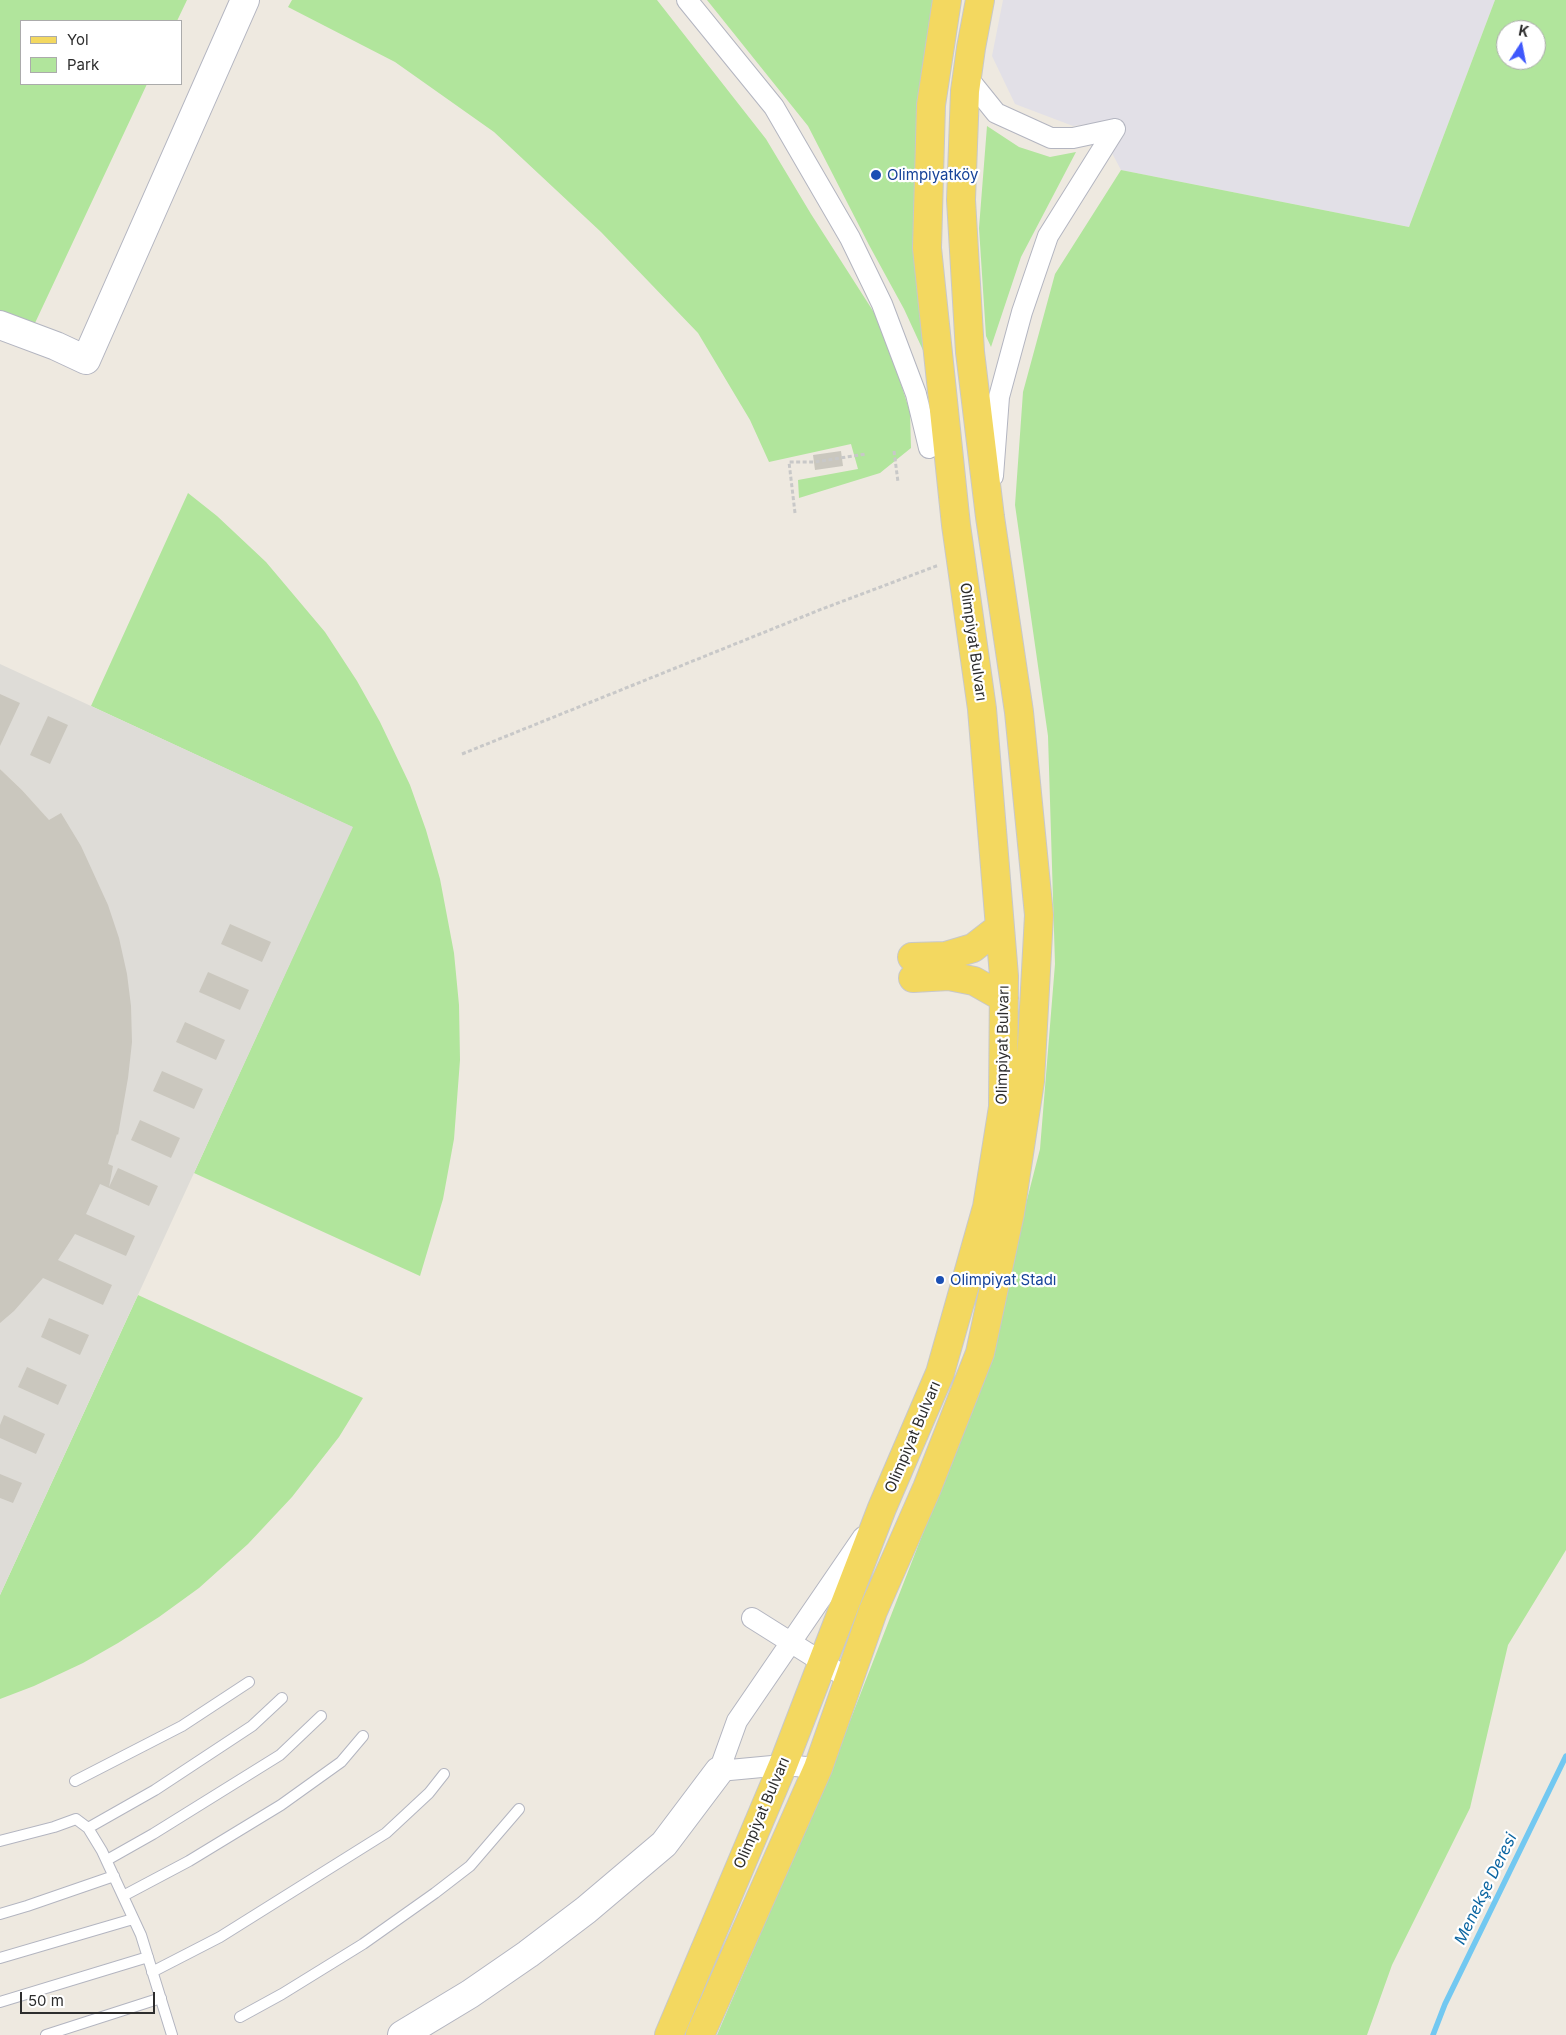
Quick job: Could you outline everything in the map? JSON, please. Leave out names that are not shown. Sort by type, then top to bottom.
[{"type":"main road","name":"Olimpiyat Bulvarı","points":[[669,2035],[783,1765],[882,1508],[940,1373],[987,1207],[1002,1106],[1004,976],[982,709],[961,556],[927,248],[931,105],[947,0]]},
{"type":"main road","name":"Olimpiyat Bulvarı","points":[[700,2035],[818,1768],[873,1611],[927,1488],[980,1353],[1010,1213],[1030,1081],[1039,915],[1019,712],[990,518],[970,352],[961,200],[967,77],[980,0]]},
{"type":"main road","points":[[1000,927],[973,948],[912,968],[974,981],[1004,998]]},
{"type":"street","points":[[0,325],[56,346],[86,360],[244,0]]},
{"type":"street","points":[[687,0],[774,107],[850,238],[882,304],[916,394],[929,448]]},
{"type":"street","points":[[967,77],[996,113],[1051,138],[1073,138],[1115,130],[1048,236],[1022,312],[999,397],[990,518]]},
{"type":"street","points":[[402,2035],[470,1994],[528,1954],[586,1910],[664,1844],[718,1771],[737,1721],[882,1508]]},
{"type":"street","points":[[752,1618],[822,1664],[849,1679]]},
{"type":"street","points":[[718,1771],[783,1765],[818,1768]]},
{"type":"lane","points":[[75,1781],[182,1726],[249,1682]]},
{"type":"lane","points":[[88,1828],[155,1790],[252,1726],[282,1698]]},
{"type":"lane","points":[[107,1860],[153,1834],[280,1755],[321,1716]]},
{"type":"lane","points":[[123,1896],[189,1861],[281,1805],[341,1762],[363,1736]]},
{"type":"lane","points":[[152,1972],[220,1937],[386,1833],[429,1793],[444,1774]]},
{"type":"lane","points":[[240,2017],[282,1994],[355,1949],[435,1893],[470,1866],[519,1809]]},
{"type":"lane","points":[[0,1841],[54,1827],[76,1819],[88,1828],[107,1860],[133,1919],[148,1958],[172,2035]]},
{"type":"lane","points":[[0,1914],[114,1876]]},
{"type":"lane","points":[[0,1958],[133,1919]]},
{"type":"lane","points":[[0,2002],[148,1958]]},
{"type":"lane","points":[[46,2035],[160,1998]]},
{"type":"path","points":[[894,450],[898,482]]},
{"type":"path","points":[[795,513],[789,462],[814,462],[866,454]]},
{"type":"path","points":[[462,754],[822,609],[961,556]]},
{"type":"shaded area","points":[[1003,0],[1495,0],[1409,227],[1121,170],[1096,123],[1073,126],[1015,104],[992,56]]},
{"type":"shaded area","points":[[0,664],[353,827],[0,1595],[0,1319],[45,816],[0,769]]},
{"type":"green space","points":[[0,0],[187,0],[177,20],[20,20],[20,85],[147,85],[35,323],[0,314]]},
{"type":"green space","points":[[292,0],[657,0],[766,139],[811,214],[882,325],[910,412],[911,448],[880,473],[799,498],[798,480],[858,469],[851,444],[769,462],[750,420],[698,333],[601,232],[494,132],[395,62],[288,7]]},
{"type":"green space","points":[[707,0],[935,0],[927,359],[904,309],[808,126]]},
{"type":"green space","points":[[1495,0],[1566,0],[1566,1550],[1508,1645],[1470,1808],[1392,1965],[1367,2035],[717,2035],[834,1762],[958,1443],[1002,1297],[1040,1149],[1055,964],[1048,736],[1015,505],[1023,392],[1055,274],[1121,170],[1409,227]]},
{"type":"green space","points":[[987,126],[1019,147],[1050,157],[1076,152],[1021,257],[991,347],[986,336],[979,228]]},
{"type":"green space","points":[[188,493],[217,516],[266,562],[325,632],[357,681],[380,722],[410,785],[426,830],[440,879],[454,953],[459,1005],[460,1060],[454,1139],[443,1199],[420,1276],[194,1173],[352,827],[91,706]]},
{"type":"green space","points":[[138,1295],[363,1398],[339,1437],[292,1497],[248,1544],[199,1588],[159,1617],[83,1663],[34,1686],[0,1699],[0,1595]]},
{"type":"building","points":[[841,451],[843,466],[815,470],[813,455]]},
{"type":"building","points":[[0,694],[20,703],[0,746]]},
{"type":"building","points":[[48,716],[68,725],[50,764],[30,755]]},
{"type":"building","points":[[0,769],[49,820],[61,813],[81,846],[108,905],[119,938],[127,974],[131,1006],[132,1042],[118,1135],[108,1164],[113,1166],[109,1187],[118,1168],[158,1186],[149,1206],[100,1184],[86,1214],[135,1236],[126,1256],[75,1234],[58,1260],[112,1285],[103,1305],[43,1278],[14,1311],[0,1323]]},
{"type":"building","points":[[230,924],[271,942],[262,962],[221,944]]},
{"type":"building","points":[[208,972],[249,990],[240,1010],[199,992]]},
{"type":"building","points":[[185,1022],[225,1040],[216,1060],[176,1042]]},
{"type":"building","points":[[162,1071],[203,1089],[194,1109],[153,1091]]},
{"type":"building","points":[[140,1120],[180,1138],[171,1158],[131,1140]]},
{"type":"building","points":[[49,1318],[89,1335],[80,1355],[41,1337]]},
{"type":"building","points":[[27,1367],[67,1385],[58,1405],[18,1387]]},
{"type":"building","points":[[4,1415],[45,1434],[36,1454],[0,1438],[0,1425]]},
{"type":"building","points":[[0,1474],[22,1483],[13,1503],[0,1498]]},
{"type":"waterway","name":"Menekşe Deresi","points":[[1433,2035],[1445,2004],[1566,1756]]},
{"type":"place","name":"Olimpiyatköy","points":[[876,175]]},
{"type":"place","name":"Olimpiyat Stadı","points":[[940,1280]]}]
